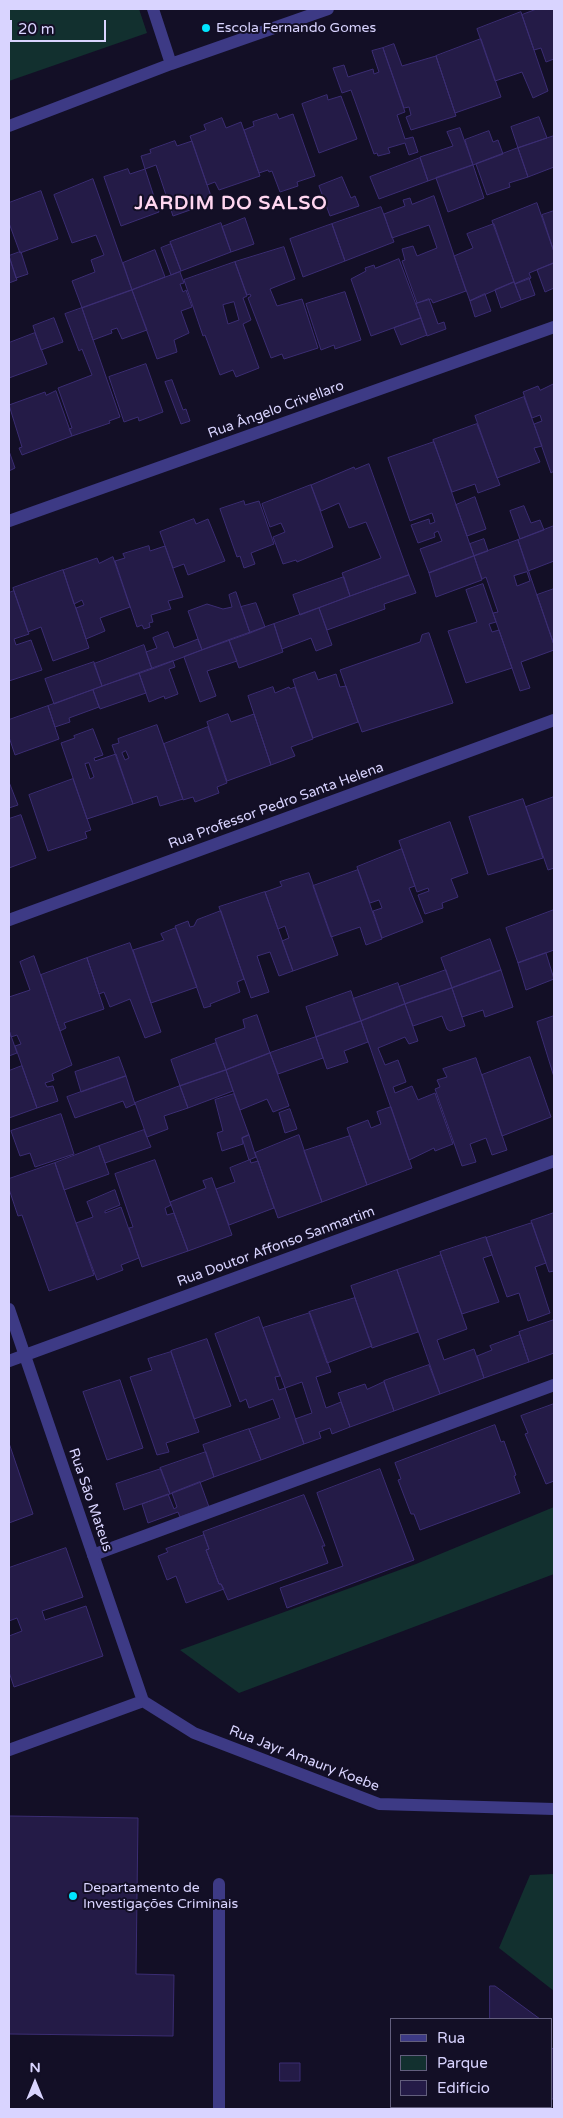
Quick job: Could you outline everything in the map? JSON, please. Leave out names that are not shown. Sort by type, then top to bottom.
[{"type":"street","points":[[153,9],[172,64]]},
{"type":"street","points":[[9,126],[172,64],[328,9]]},
{"type":"street","name":"Rua Ângelo Crivellaro","points":[[9,521],[554,327]]},
{"type":"street","name":"Rua Professor Pedro Santa Helena","points":[[9,920],[554,720]]},
{"type":"street","name":"Rua Doutor Affonso Sanmartim","points":[[9,1360],[554,1161]]},
{"type":"street","name":"Rua São Mateus","points":[[9,1309],[143,1700]]},
{"type":"street","points":[[94,1555],[554,1385]]},
{"type":"street","points":[[9,1750],[143,1700]]},
{"type":"street","name":"Rua Jayr Amaury Koebe","points":[[143,1700],[194,1733],[379,1804],[554,1809]]},
{"type":"street","points":[[218,1884],[219,2109]]},
{"type":"green space","points":[[9,9],[139,9],[147,33],[9,81]]},
{"type":"green space","points":[[554,1507],[554,1574],[239,1693],[180,1650],[416,1564]]},
{"type":"green space","points":[[554,1874],[554,1991],[499,1948],[530,1875]]},
{"type":"building","points":[[537,9],[554,9],[554,59],[546,62],[541,48],[534,50],[522,15]]},
{"type":"building","points":[[521,12],[548,91],[533,98],[522,72],[495,81],[477,29]]},
{"type":"building","points":[[481,39],[501,97],[455,113],[436,56]]},
{"type":"building","points":[[394,44],[402,66],[436,56],[456,116],[411,130],[406,117],[411,115],[409,107],[404,108],[383,48]]},
{"type":"building","points":[[383,48],[405,112],[397,115],[405,139],[413,137],[418,152],[409,155],[405,143],[388,148],[390,153],[378,156],[377,153],[374,154],[351,90],[342,93],[333,68],[344,65],[348,77],[373,69],[374,74],[379,72],[372,51]]},
{"type":"building","points":[[327,95],[328,100],[341,96],[357,139],[319,153],[302,104]]},
{"type":"building","points":[[277,114],[279,119],[293,114],[315,176],[297,182],[298,186],[280,192],[272,171],[269,172],[268,170],[259,173],[244,130],[254,126],[253,122]]},
{"type":"building","points":[[539,117],[547,138],[518,148],[511,127]]},
{"type":"building","points":[[222,118],[226,128],[241,122],[260,176],[219,190],[215,182],[207,185],[190,136],[206,130],[204,125]]},
{"type":"building","points":[[460,128],[473,165],[428,181],[420,157],[453,146],[447,132]]},
{"type":"building","points":[[489,131],[493,142],[498,140],[503,154],[473,165],[465,140]]},
{"type":"building","points":[[554,136],[554,167],[528,177],[518,148]]},
{"type":"building","points":[[175,141],[177,146],[192,141],[213,202],[173,216],[156,165],[145,169],[141,156],[151,153],[150,150]]},
{"type":"building","points":[[518,148],[528,177],[509,183],[510,187],[487,195],[476,164]]},
{"type":"building","points":[[420,158],[428,181],[379,199],[370,177]]},
{"type":"building","points":[[473,165],[484,198],[448,212],[436,178]]},
{"type":"building","points":[[128,169],[130,174],[145,169],[159,212],[121,226],[104,177]]},
{"type":"building","points":[[342,177],[351,198],[355,196],[359,206],[330,216],[319,186]]},
{"type":"building","points":[[93,179],[132,290],[82,308],[72,281],[95,272],[91,260],[104,255],[96,235],[72,243],[54,195]]},
{"type":"building","points":[[41,191],[58,239],[20,253],[9,223],[9,203]]},
{"type":"building","points":[[434,196],[466,291],[433,303],[431,299],[417,303],[402,261],[405,260],[402,249],[413,246],[417,256],[437,248],[429,225],[392,238],[384,214],[405,206],[403,200],[410,198],[412,204]]},
{"type":"building","points":[[537,203],[554,252],[554,263],[529,273],[531,278],[515,284],[492,221]]},
{"type":"building","points":[[381,207],[394,242],[345,261],[332,224]]},
{"type":"building","points":[[554,211],[554,252],[542,215]]},
{"type":"building","points":[[245,218],[254,244],[231,252],[222,227]]},
{"type":"building","points":[[221,223],[231,252],[181,271],[170,242]]},
{"type":"building","points":[[332,224],[345,261],[303,277],[290,239]]},
{"type":"building","points":[[494,224],[514,282],[470,301],[454,256],[473,248],[467,234]]},
{"type":"building","points":[[171,244],[181,271],[171,275],[161,248]]},
{"type":"building","points":[[284,247],[295,279],[270,289],[277,306],[302,299],[318,348],[284,359],[282,354],[271,358],[248,298],[251,296],[250,294],[247,295],[235,262]]},
{"type":"building","points":[[155,250],[165,277],[132,290],[123,263]]},
{"type":"building","points":[[21,252],[28,274],[16,278],[9,256]]},
{"type":"building","points":[[9,256],[17,280],[9,283]]},
{"type":"building","points":[[399,259],[421,318],[371,336],[351,279],[366,271],[365,268],[374,265],[375,268]]},
{"type":"building","points":[[235,262],[247,296],[243,298],[251,320],[243,324],[259,368],[236,377],[233,370],[220,375],[205,335],[203,336],[184,280]],"holes":[[[234,302],[239,320],[228,324],[223,305]]]},
{"type":"building","points":[[554,263],[554,288],[545,292],[537,270]]},
{"type":"building","points":[[180,272],[184,283],[180,284],[183,292],[186,290],[192,307],[181,311],[189,333],[174,340],[177,352],[157,359],[132,290]]},
{"type":"building","points":[[529,278],[535,295],[521,300],[515,284]]},
{"type":"building","points":[[514,282],[521,300],[501,308],[495,290]]},
{"type":"building","points":[[132,290],[147,330],[122,339],[117,328],[111,330],[112,333],[93,340],[82,308]]},
{"type":"building","points":[[345,292],[361,340],[335,349],[334,345],[321,350],[306,304]]},
{"type":"building","points":[[485,294],[491,311],[475,317],[470,301]]},
{"type":"building","points":[[429,299],[438,324],[444,322],[446,329],[427,336],[416,304]]},
{"type":"building","points":[[82,308],[120,417],[109,421],[110,423],[72,436],[69,429],[72,428],[58,388],[92,375],[82,349],[79,351],[65,314]]},
{"type":"building","points":[[54,318],[63,342],[41,350],[33,326]]},
{"type":"building","points":[[421,318],[427,335],[401,345],[394,328]]},
{"type":"building","points":[[35,333],[47,364],[9,378],[9,343]]},
{"type":"building","points":[[146,364],[163,412],[139,421],[138,417],[124,422],[109,377]]},
{"type":"building","points":[[172,380],[183,410],[186,409],[190,421],[181,424],[165,382]]},
{"type":"building","points":[[554,384],[554,471],[551,473],[534,424],[542,421],[540,415],[532,418],[523,392],[538,386],[540,390]]},
{"type":"building","points":[[56,391],[72,436],[22,455],[19,448],[22,447],[9,405],[45,392],[46,395]]},
{"type":"building","points":[[524,397],[542,446],[534,448],[540,462],[497,478],[475,416]]},
{"type":"building","points":[[477,424],[500,485],[478,493],[475,484],[452,492],[433,440]]},
{"type":"building","points":[[434,442],[474,556],[429,573],[420,549],[442,541],[438,531],[434,533],[435,537],[418,543],[411,525],[429,519],[430,524],[435,522],[432,513],[410,521],[388,458]]},
{"type":"building","points":[[9,451],[15,468],[9,471]]},
{"type":"building","points":[[369,464],[409,575],[350,596],[342,573],[381,558],[366,522],[349,528],[339,503],[321,511],[311,485],[354,467],[355,469]]},
{"type":"building","points":[[311,485],[333,547],[297,562],[296,560],[283,564],[273,537],[285,532],[281,523],[270,527],[262,504]]},
{"type":"building","points":[[475,497],[486,529],[467,536],[456,505]]},
{"type":"building","points":[[244,501],[245,505],[259,501],[274,544],[251,553],[255,564],[244,568],[240,556],[237,557],[220,509]]},
{"type":"building","points":[[524,506],[531,523],[540,520],[544,530],[520,539],[510,511]]},
{"type":"building","points":[[194,519],[196,524],[208,519],[225,561],[188,575],[184,564],[173,568],[160,532]]},
{"type":"building","points":[[554,526],[554,561],[528,571],[518,540]]},
{"type":"building","points":[[484,539],[488,551],[474,556],[470,544]]},
{"type":"building","points":[[518,540],[554,645],[554,650],[521,662],[530,688],[520,691],[493,613],[498,612],[486,577],[482,579],[474,556]],"holes":[[[527,572],[530,581],[517,586],[514,576]]]},
{"type":"building","points":[[149,546],[150,551],[165,546],[183,597],[168,601],[171,609],[151,615],[153,622],[149,623],[150,627],[144,629],[142,625],[137,627],[115,561],[125,558],[123,554]]},
{"type":"building","points":[[474,556],[482,580],[436,597],[429,573]]},
{"type":"building","points":[[113,557],[130,607],[100,618],[105,631],[86,639],[76,608],[84,605],[82,600],[74,604],[63,570],[97,558],[99,563]]},
{"type":"building","points":[[63,570],[89,648],[53,661],[41,627],[28,632],[13,588]]},
{"type":"building","points":[[409,575],[416,593],[384,604],[385,609],[327,630],[319,608]]},
{"type":"building","points":[[344,577],[350,596],[300,615],[293,595]]},
{"type":"building","points":[[483,584],[496,622],[489,624],[492,632],[499,630],[512,668],[466,683],[448,631],[477,622],[466,590]]},
{"type":"building","points":[[554,589],[554,645],[537,595]]},
{"type":"building","points":[[14,591],[29,634],[14,639],[16,645],[31,640],[42,670],[9,681],[9,593]]},
{"type":"building","points":[[236,592],[250,633],[202,650],[188,611],[207,604],[223,609],[232,607],[229,595]]},
{"type":"building","points":[[256,603],[265,627],[250,633],[241,607]]},
{"type":"building","points":[[319,608],[332,645],[316,651],[311,638],[282,649],[274,624]]},
{"type":"building","points":[[274,624],[283,652],[239,668],[229,640]]},
{"type":"building","points":[[168,632],[174,648],[198,639],[202,650],[152,669],[146,652],[157,648],[153,638]]},
{"type":"building","points":[[429,633],[453,703],[362,732],[340,670],[420,642],[422,635]]},
{"type":"building","points":[[229,640],[237,661],[207,671],[216,696],[200,702],[184,657]]},
{"type":"building","points":[[144,645],[152,669],[102,686],[94,664]]},
{"type":"building","points":[[173,661],[175,667],[169,669],[178,694],[165,699],[164,696],[149,702],[139,673]]},
{"type":"building","points":[[94,662],[102,686],[54,704],[45,679]]},
{"type":"building","points":[[315,672],[318,680],[336,674],[340,687],[346,686],[358,722],[313,738],[293,680]]},
{"type":"building","points":[[139,673],[146,693],[100,709],[93,690]]},
{"type":"building","points":[[273,687],[275,693],[289,687],[290,689],[295,687],[313,739],[291,747],[295,756],[271,765],[248,696]]},
{"type":"building","points":[[93,690],[99,707],[69,718],[70,722],[55,727],[48,706]]},
{"type":"building","points":[[48,706],[59,739],[15,755],[9,737],[9,720]]},
{"type":"building","points":[[228,714],[231,722],[254,714],[271,765],[227,781],[207,722]]},
{"type":"building","points":[[157,725],[183,799],[160,806],[157,796],[133,804],[112,745],[119,743],[118,739]],"holes":[[[126,751],[129,758],[125,760],[122,753]]]},
{"type":"building","points":[[208,727],[227,783],[217,787],[219,793],[195,802],[193,797],[183,800],[164,744]]},
{"type":"building","points":[[93,729],[103,755],[94,758],[95,761],[116,754],[133,804],[87,819],[61,743],[75,738],[74,736]],"holes":[[[89,763],[94,777],[90,779],[85,764]]]},
{"type":"building","points":[[73,779],[91,830],[85,832],[87,838],[48,851],[29,795]]},
{"type":"building","points":[[9,782],[18,805],[9,808]]},
{"type":"building","points":[[554,797],[554,868],[548,870],[526,807]]},
{"type":"building","points":[[523,799],[543,858],[488,875],[469,817]]},
{"type":"building","points":[[21,815],[36,858],[9,868],[9,819]]},
{"type":"building","points":[[450,822],[468,873],[451,879],[458,897],[442,903],[443,908],[425,914],[418,895],[429,891],[428,888],[417,892],[399,841]]},
{"type":"building","points":[[402,849],[415,886],[409,888],[423,922],[382,938],[373,911],[382,908],[379,900],[370,903],[357,867]]},
{"type":"building","points":[[358,870],[382,939],[366,945],[360,927],[331,937],[313,886]]},
{"type":"building","points":[[309,873],[338,955],[293,971],[282,941],[289,938],[285,926],[278,929],[265,892],[282,886],[280,882]]},
{"type":"building","points":[[265,892],[293,971],[279,976],[270,952],[257,956],[269,992],[251,998],[219,907]]},
{"type":"building","points":[[554,910],[554,950],[518,963],[506,928]]},
{"type":"building","points":[[221,911],[244,979],[237,982],[240,992],[204,1008],[175,926],[188,921],[190,927],[194,926],[197,920]]},
{"type":"building","points":[[176,928],[197,987],[151,1003],[133,950],[164,940],[161,934]]},
{"type":"building","points":[[490,939],[501,970],[452,988],[441,958]]},
{"type":"building","points":[[130,943],[161,1032],[145,1038],[130,999],[110,1007],[104,992],[99,994],[87,958]]},
{"type":"building","points":[[546,953],[554,979],[526,990],[518,963]]},
{"type":"building","points":[[34,956],[72,1065],[52,1074],[54,1080],[45,1083],[47,1087],[53,1086],[58,1101],[37,1108],[15,1046],[21,1044],[17,1035],[11,1037],[9,1030],[9,997],[30,990],[20,962]]},
{"type":"building","points":[[87,958],[104,1009],[64,1023],[66,1028],[60,1031],[41,975]]},
{"type":"building","points":[[446,970],[452,988],[405,1004],[399,987]]},
{"type":"building","points":[[501,970],[513,1007],[485,1017],[483,1010],[462,1017],[452,988]]},
{"type":"building","points":[[398,983],[405,1004],[361,1021],[353,999]]},
{"type":"building","points":[[452,988],[465,1026],[450,1031],[447,1029],[442,1016],[413,1026],[405,1004]]},
{"type":"building","points":[[351,991],[361,1021],[316,1037],[306,1007]]},
{"type":"building","points":[[405,1004],[418,1041],[409,1044],[405,1037],[378,1048],[385,1065],[398,1060],[406,1082],[393,1087],[395,1093],[412,1086],[418,1100],[435,1093],[453,1144],[435,1151],[434,1148],[409,1160],[361,1021]]},
{"type":"building","points":[[257,1015],[270,1053],[226,1070],[215,1039],[245,1028],[243,1020]]},
{"type":"building","points":[[554,1016],[554,1077],[537,1022]]},
{"type":"building","points":[[361,1021],[368,1042],[344,1051],[348,1062],[327,1069],[316,1037]]},
{"type":"building","points":[[9,1030],[17,1053],[9,1056]]},
{"type":"building","points":[[316,1037],[323,1058],[278,1074],[270,1053]]},
{"type":"building","points":[[216,1043],[226,1070],[180,1086],[171,1060]]},
{"type":"building","points":[[270,1053],[289,1106],[273,1112],[267,1099],[240,1110],[226,1070]]},
{"type":"building","points":[[119,1057],[126,1076],[81,1092],[75,1072]]},
{"type":"building","points":[[530,1057],[551,1117],[502,1136],[482,1075]]},
{"type":"building","points":[[476,1058],[507,1150],[492,1155],[486,1138],[470,1144],[476,1162],[462,1166],[435,1089],[440,1087],[437,1080],[447,1077],[443,1069]]},
{"type":"building","points":[[22,1066],[37,1108],[9,1118],[9,1071]]},
{"type":"building","points":[[226,1070],[233,1091],[188,1108],[180,1086]]},
{"type":"building","points":[[126,1076],[135,1104],[126,1108],[123,1101],[75,1118],[67,1097]]},
{"type":"building","points":[[180,1086],[188,1108],[164,1116],[168,1129],[147,1137],[135,1103]]},
{"type":"building","points":[[234,1094],[249,1135],[242,1138],[243,1144],[222,1151],[217,1133],[223,1131],[215,1100]]},
{"type":"building","points":[[391,1107],[412,1168],[367,1185],[347,1128],[368,1120],[371,1128],[381,1124],[377,1112]]},
{"type":"building","points":[[290,1109],[297,1129],[285,1133],[279,1113]]},
{"type":"building","points":[[61,1114],[74,1154],[35,1167],[30,1153],[20,1156],[11,1131]]},
{"type":"building","points":[[144,1130],[151,1147],[105,1163],[99,1146]]},
{"type":"building","points":[[249,1135],[256,1157],[249,1160],[242,1138]]},
{"type":"building","points":[[299,1135],[322,1202],[278,1218],[255,1153]]},
{"type":"building","points":[[350,1136],[367,1185],[322,1202],[304,1151]]},
{"type":"building","points":[[99,1146],[109,1174],[64,1190],[55,1163]]},
{"type":"building","points":[[155,1160],[171,1205],[165,1208],[167,1215],[174,1213],[188,1251],[142,1267],[129,1228],[133,1227],[115,1174]]},
{"type":"building","points":[[250,1160],[251,1163],[258,1161],[274,1208],[229,1225],[216,1189],[235,1182],[230,1168]]},
{"type":"building","points":[[55,1163],[94,1275],[49,1291],[22,1215],[18,1216],[9,1189],[9,1179]]},
{"type":"building","points":[[212,1178],[232,1235],[188,1251],[170,1202],[206,1188],[203,1181]]},
{"type":"building","points":[[115,1190],[120,1205],[105,1211],[105,1213],[121,1207],[139,1258],[121,1265],[123,1270],[97,1280],[76,1223],[93,1217],[87,1202]]},
{"type":"building","points":[[554,1213],[554,1271],[549,1272],[531,1221]]},
{"type":"building","points":[[532,1223],[546,1263],[535,1267],[550,1313],[528,1321],[519,1293],[507,1297],[486,1238]]},
{"type":"building","points":[[486,1237],[492,1255],[483,1258],[499,1302],[462,1314],[440,1252]]},
{"type":"building","points":[[441,1255],[467,1329],[437,1340],[444,1360],[474,1349],[484,1378],[440,1394],[397,1270]]},
{"type":"building","points":[[397,1270],[418,1332],[372,1348],[351,1286]]},
{"type":"building","points":[[355,1298],[372,1346],[327,1363],[309,1312]]},
{"type":"building","points":[[310,1313],[331,1372],[316,1377],[326,1408],[341,1402],[350,1427],[332,1434],[330,1428],[319,1432],[321,1438],[304,1444],[295,1419],[312,1413],[302,1382],[285,1388],[263,1328]]},
{"type":"building","points":[[259,1317],[280,1376],[275,1377],[279,1390],[285,1388],[304,1444],[261,1460],[249,1429],[280,1418],[273,1399],[249,1408],[246,1399],[240,1402],[215,1334]]},
{"type":"building","points":[[554,1320],[554,1353],[529,1362],[519,1332]]},
{"type":"building","points":[[520,1335],[529,1362],[484,1378],[477,1356],[492,1350],[490,1346]]},
{"type":"building","points":[[207,1339],[231,1406],[194,1419],[171,1351]]},
{"type":"building","points":[[171,1352],[199,1432],[166,1443],[169,1452],[157,1455],[130,1377],[152,1370],[148,1359]]},
{"type":"building","points":[[429,1365],[440,1394],[394,1411],[384,1381]]},
{"type":"building","points":[[120,1380],[143,1448],[107,1460],[83,1392]]},
{"type":"building","points":[[384,1382],[394,1411],[350,1427],[338,1393],[365,1384],[367,1389]]},
{"type":"building","points":[[554,1404],[554,1481],[546,1484],[525,1434],[528,1433],[521,1416]]},
{"type":"building","points":[[495,1425],[501,1442],[504,1441],[520,1493],[420,1530],[414,1514],[411,1514],[398,1480],[401,1479],[395,1463]]},
{"type":"building","points":[[249,1429],[261,1460],[214,1477],[203,1445]]},
{"type":"building","points":[[9,1443],[33,1514],[9,1523]]},
{"type":"building","points":[[206,1452],[214,1477],[170,1494],[160,1468]]},
{"type":"building","points":[[161,1469],[170,1494],[124,1510],[116,1484]]},
{"type":"building","points":[[380,1469],[414,1560],[287,1608],[280,1588],[343,1566],[317,1493]]},
{"type":"building","points":[[200,1482],[209,1507],[180,1517],[178,1512],[148,1523],[142,1504],[168,1494],[174,1509],[177,1507],[172,1493]]},
{"type":"building","points":[[304,1495],[325,1546],[322,1546],[328,1563],[228,1600],[221,1584],[219,1584],[206,1550],[209,1549],[203,1532]]},
{"type":"building","points":[[204,1535],[209,1549],[206,1550],[219,1584],[224,1589],[186,1603],[176,1576],[167,1580],[158,1556],[168,1552],[166,1549]]},
{"type":"building","points":[[66,1548],[83,1597],[42,1611],[45,1620],[86,1606],[103,1656],[14,1687],[9,1672],[9,1636],[22,1631],[17,1618],[9,1621],[9,1568]]},
{"type":"building","name":"Departamento de Investigações Criminais","points":[[9,1816],[138,1818],[136,1974],[174,1975],[173,2036],[9,2034]]},
{"type":"building","points":[[490,1986],[495,1986],[539,2018],[490,2018]]},
{"type":"building","points":[[553,2049],[554,2050],[553,2099]]},
{"type":"building","points":[[280,2063],[300,2063],[300,2081],[280,2081]]},
{"type":"place","name":"Escola Fernando Gomes","points":[[206,28]]},
{"type":"place","name":"Departamento de Investigações Criminais","points":[[73,1896]]},
{"type":"district","name":"JARDIM DO SALSO","points":[[231,204]]}]
